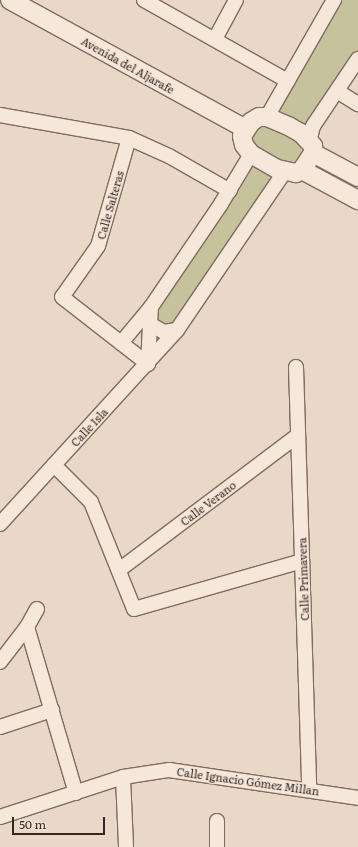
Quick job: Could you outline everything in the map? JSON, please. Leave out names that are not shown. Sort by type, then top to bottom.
[{"type":"street","name":"Avenida del Aljarafe","points":[[10,0],[246,130]]},
{"type":"street","points":[[215,39],[236,0]]},
{"type":"street","points":[[267,117],[334,0]]},
{"type":"street","points":[[152,2],[288,81]]},
{"type":"street","points":[[294,170],[311,148],[313,126],[358,58]]},
{"type":"street","points":[[336,91],[358,104]]},
{"type":"street","points":[[0,115],[129,138],[169,156],[230,191]]},
{"type":"street","points":[[358,177],[311,148],[290,126],[267,117],[259,117],[251,122],[242,136],[244,145],[251,154],[266,164],[294,170],[358,200]]},
{"type":"street","name":"Calle Salteras","points":[[129,138],[98,246],[62,296],[148,364]]},
{"type":"street","points":[[121,343],[151,307],[230,191],[251,154]]},
{"type":"street","name":"Calle Isla","points":[[0,524],[148,364],[177,330],[294,170]]},
{"type":"street","points":[[148,364],[151,307]]},
{"type":"street","points":[[150,324],[164,332],[177,330]]},
{"type":"street","name":"Calle Primavera","points":[[296,367],[308,790]]},
{"type":"street","name":"Calle Verano","points":[[119,570],[297,436]]},
{"type":"street","points":[[54,465],[91,502],[134,609],[302,561]]},
{"type":"street","points":[[0,662],[27,628],[37,610]]},
{"type":"street","points":[[27,628],[76,793]]},
{"type":"street","points":[[0,727],[52,710]]},
{"type":"street","name":"Calle Ignacio Gómez Millan","points":[[0,817],[124,777],[169,770],[358,798]]},
{"type":"street","points":[[124,777],[126,847]]},
{"type":"street","points":[[217,821],[217,847]]},
{"type":"shaded area","points":[[340,0],[358,0],[358,52],[309,127],[304,127],[299,121],[278,112]]},
{"type":"shaded area","points":[[269,125],[280,129],[300,143],[302,154],[297,162],[286,165],[254,146],[251,138],[254,130],[259,126]]},
{"type":"shaded area","points":[[250,164],[276,173],[176,324],[168,327],[155,320],[158,308]]}]
